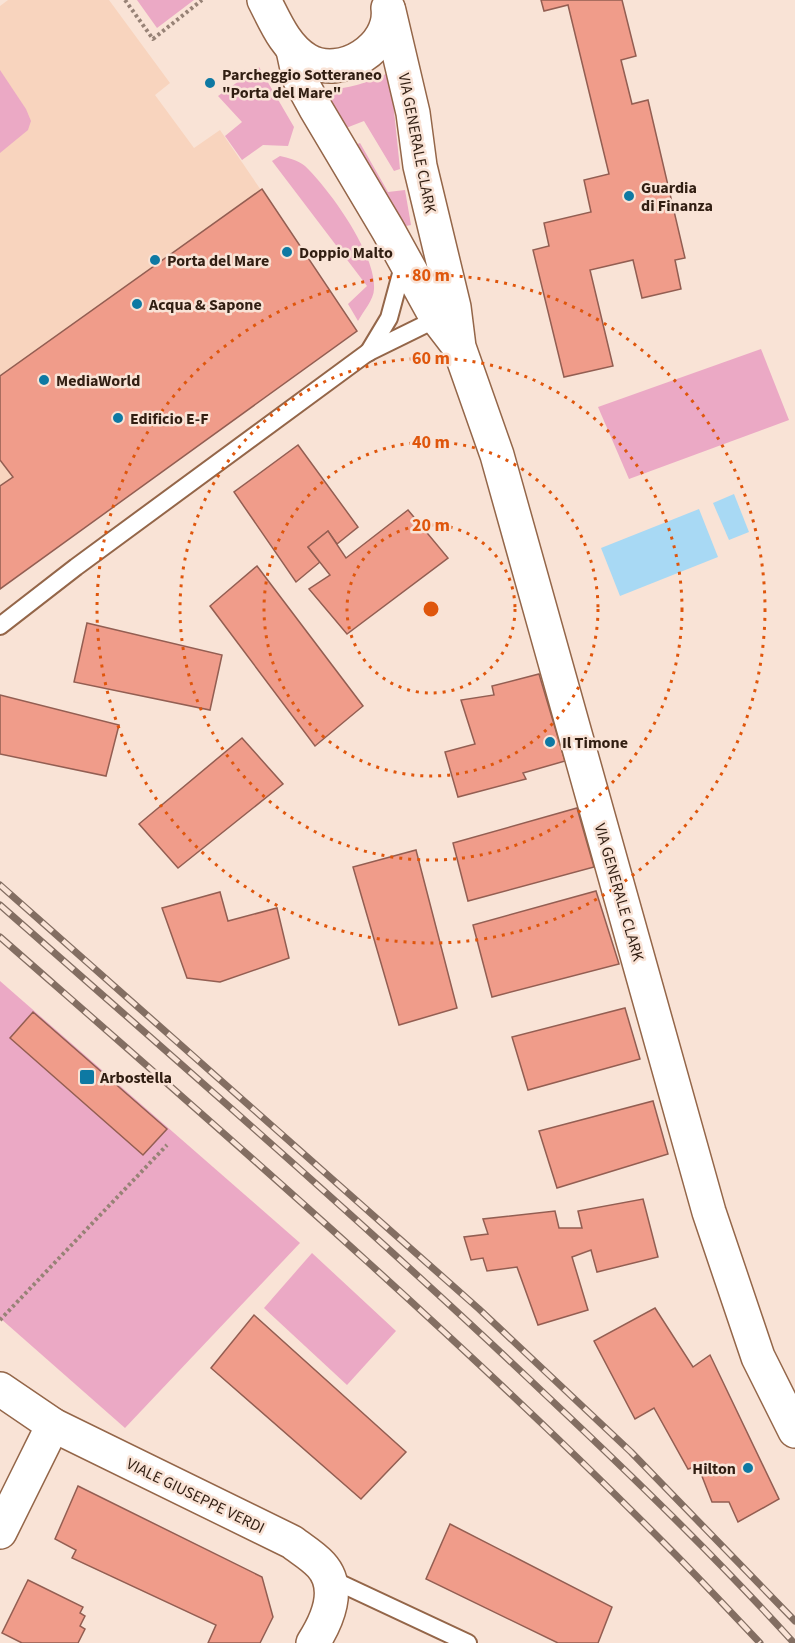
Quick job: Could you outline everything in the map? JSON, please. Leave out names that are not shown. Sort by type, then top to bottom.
[{"type":"main road","points":[[264,0],[293,50],[309,61],[326,66],[353,61],[372,50],[385,34],[388,6]]},
{"type":"main road","name":"VIA GENERALE CLARK","points":[[388,6],[413,113],[444,306],[497,455],[710,1212],[758,1357],[795,1431]]},
{"type":"main road","name":"VIA GENERALE CLARK","points":[[293,50],[299,78],[398,251],[444,306]]},
{"type":"main road","name":"VIALE GIUSEPPE VERDI","points":[[0,1389],[53,1425],[292,1542],[323,1566],[329,1578]]},
{"type":"main road","points":[[0,1532],[53,1425]]},
{"type":"main road","points":[[313,1643],[329,1614],[331,1592],[329,1578]]},
{"type":"lane","points":[[367,353],[389,318],[402,270],[398,251]]},
{"type":"lane","points":[[0,626],[76,567],[367,353],[424,326],[444,306]]},
{"type":"lane","name":"VIALE GIUSEPPE VERDI","points":[[329,1578],[468,1643]]},
{"type":"path","points":[[125,0],[153,39],[202,0]]},
{"type":"path","points":[[0,1320],[167,1145]]},
{"type":"shaded area","name":"Porta del Mare","points":[[8,0],[109,0],[170,83],[155,95],[194,148],[220,130],[357,331],[0,589],[0,6]]},
{"type":"shaded area","points":[[137,0],[194,0],[157,28]]},
{"type":"shaded area","points":[[259,67],[294,127],[288,146],[263,145],[242,160],[225,136],[242,122],[218,96]]},
{"type":"shaded area","points":[[0,70],[26,109],[31,121],[28,130],[0,153]]},
{"type":"shaded area","points":[[390,72],[400,169],[394,171],[364,121],[346,128],[324,90],[358,85]]},
{"type":"shaded area","points":[[360,143],[388,192],[405,190],[411,225],[401,227],[355,145]]},
{"type":"shaded area","points":[[280,156],[305,166],[327,190],[360,241],[373,275],[374,293],[358,321],[348,304],[367,286],[272,161]]},
{"type":"shaded area","points":[[761,349],[789,420],[629,479],[598,407]]},
{"type":"shaded area","name":"Arbostella","points":[[0,981],[300,1243],[125,1428],[0,1318]]},
{"type":"shaded area","points":[[312,1253],[396,1331],[347,1385],[264,1308]]},
{"type":"water","points":[[734,494],[749,532],[729,540],[713,503]]},
{"type":"water","points":[[699,509],[718,557],[620,596],[601,548]]},
{"type":"building","name":"Guardia di Finanza","points":[[541,0],[622,0],[636,56],[621,60],[632,104],[648,100],[685,258],[675,260],[681,289],[642,298],[633,260],[590,270],[613,366],[564,377],[533,250],[549,246],[544,223],[591,212],[584,180],[609,174],[568,5],[544,11]]},
{"type":"building","name":"Edificio E-F","points":[[262,189],[357,331],[0,589],[0,486],[13,477],[0,460],[0,376]]},
{"type":"building","points":[[298,445],[358,527],[337,544],[328,531],[308,547],[320,562],[296,582],[234,492]]},
{"type":"building","points":[[408,510],[448,558],[347,634],[309,589],[330,575],[308,547],[328,531],[346,558]]},
{"type":"building","points":[[257,566],[363,706],[315,746],[210,606]]},
{"type":"building","points":[[87,623],[222,655],[210,710],[74,682]]},
{"type":"building","points":[[539,674],[565,761],[523,773],[526,779],[458,797],[445,752],[475,744],[461,700],[494,695],[492,686]]},
{"type":"building","points":[[0,695],[119,725],[106,776],[0,754]]},
{"type":"building","points":[[242,738],[283,784],[178,868],[139,824]]},
{"type":"building","points":[[577,808],[594,867],[468,901],[453,843]]},
{"type":"building","points":[[416,850],[457,1008],[399,1025],[353,867]]},
{"type":"building","points":[[596,891],[619,964],[492,997],[473,925]]},
{"type":"building","points":[[220,892],[228,921],[277,908],[289,958],[220,982],[187,978],[162,908]]},
{"type":"building","points":[[625,1008],[640,1059],[528,1090],[512,1037]]},
{"type":"building","points":[[33,1012],[167,1129],[143,1155],[10,1038]]},
{"type":"building","points":[[653,1101],[668,1154],[557,1188],[539,1131]]},
{"type":"building","points":[[643,1199],[658,1257],[597,1272],[591,1250],[572,1257],[588,1310],[538,1325],[517,1267],[487,1271],[483,1258],[471,1260],[464,1237],[488,1234],[483,1219],[555,1211],[559,1228],[582,1228],[578,1211]]},
{"type":"building","points":[[655,1308],[693,1367],[710,1355],[779,1499],[738,1522],[729,1502],[712,1502],[698,1466],[688,1469],[654,1408],[635,1419],[594,1341]]},
{"type":"building","points":[[254,1315],[406,1452],[361,1499],[211,1368]]},
{"type":"building","points":[[78,1486],[262,1577],[273,1617],[260,1643],[208,1643],[216,1625],[72,1558],[76,1550],[55,1539]]},
{"type":"building","points":[[450,1524],[612,1607],[598,1643],[558,1643],[426,1579]]},
{"type":"building","points":[[28,1580],[83,1607],[80,1613],[85,1616],[80,1626],[85,1629],[78,1643],[22,1643],[2,1633]]},
{"type":"railway","points":[[0,885],[479,1309],[631,1452],[795,1621]]},
{"type":"railway","points":[[0,905],[276,1148],[480,1333],[673,1517],[794,1643]]},
{"type":"railway","points":[[0,937],[422,1311],[586,1466],[678,1557],[760,1643]]},
{"type":"place","name":"Parcheggio Sotteraneo \"Porta del Mare\"","points":[[210,83]]},
{"type":"place","name":"Guardia di Finanza","points":[[629,196]]},
{"type":"place","name":"Doppio Malto","points":[[287,252]]},
{"type":"place","name":"Porta del Mare","points":[[155,260]]},
{"type":"place","name":"Acqua & Sapone","points":[[137,304]]},
{"type":"place","name":"MediaWorld","points":[[44,380]]},
{"type":"place","name":"Edificio E-F","points":[[118,418]]},
{"type":"place","name":"Il Timone","points":[[550,742]]},
{"type":"place","name":"Arbostella","points":[[87,1077]]},
{"type":"place","name":"Hilton","points":[[748,1468]]}]
